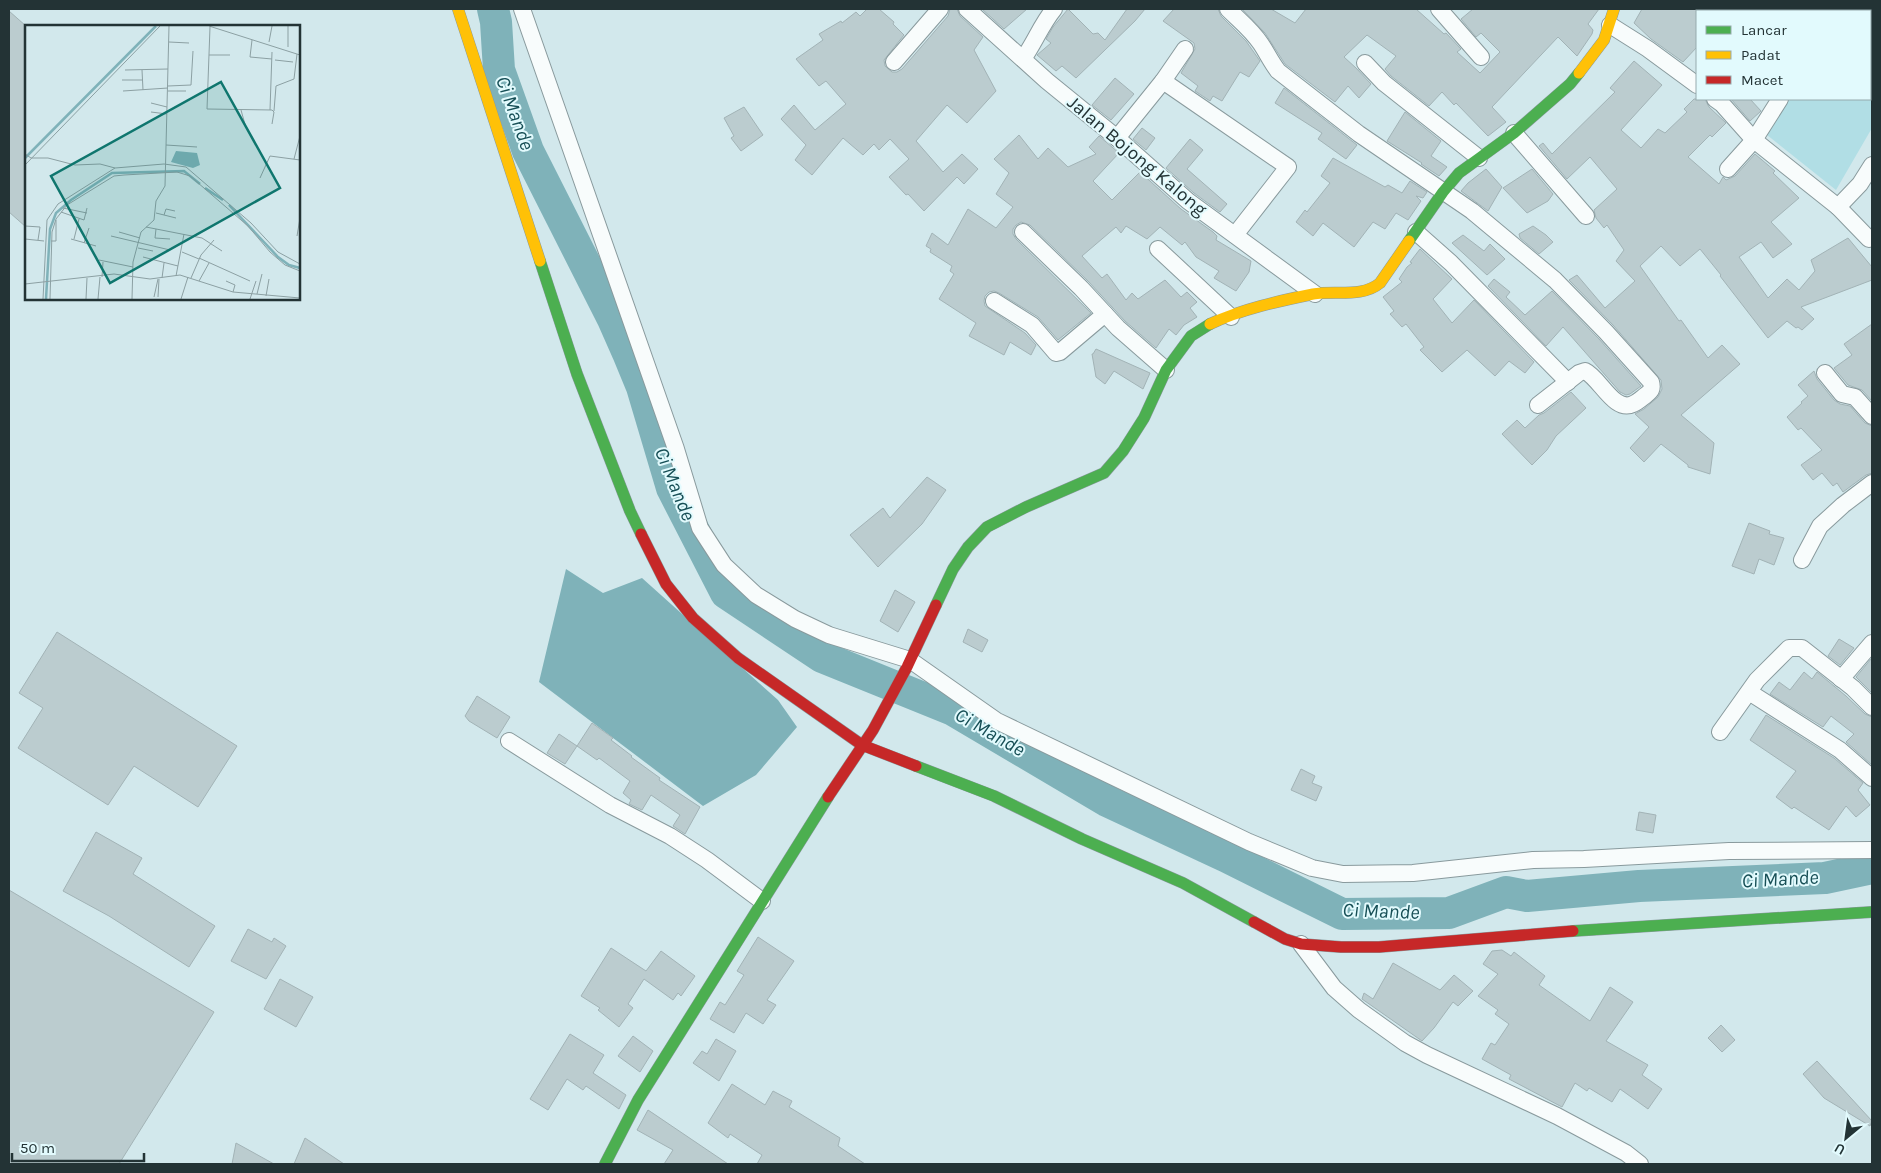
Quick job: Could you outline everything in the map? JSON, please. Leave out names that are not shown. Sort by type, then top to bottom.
[{"type":"street","points":[[458,9],[577,374],[630,511],[666,584],[692,618],[738,658],[862,744],[994,796],[1082,840],[1183,883],[1285,939],[1301,944],[1379,947],[1872,912]]},
{"type":"street","points":[[522,9],[676,449],[700,528],[724,565],[756,595],[794,619],[830,635],[908,664],[997,720],[1249,842],[1312,868],[1342,874],[1413,873],[1533,860],[1729,851],[1872,850]]},
{"type":"street","points":[[894,62],[940,9]]},
{"type":"street","name":"Jalan Bojong Kalong","points":[[967,9],[1022,59],[1117,138],[1188,201],[1315,294]]},
{"type":"street","points":[[1022,59],[1034,44],[1043,23],[1054,9]]},
{"type":"street","points":[[1228,9],[1252,32],[1278,71],[1359,134],[1472,211],[1554,280],[1606,332],[1651,382],[1653,387],[1651,391],[1633,405],[1625,406],[1612,399],[1592,374],[1585,371],[1579,373],[1538,405]]},
{"type":"street","points":[[1439,9],[1481,57]]},
{"type":"street","points":[[611,1162],[638,1100],[762,901],[862,744],[873,730],[908,664],[953,569],[968,547],[987,527],[1026,507],[1104,473],[1123,451],[1144,418],[1166,370],[1191,336],[1212,322],[1252,309],[1315,294],[1365,291],[1375,287],[1443,192],[1459,173],[1514,133],[1570,84],[1604,40],[1614,9]]},
{"type":"street","points":[[1610,25],[1648,48],[1696,85]]},
{"type":"street","points":[[1117,138],[1163,82],[1185,49]]},
{"type":"street","points":[[1365,63],[1384,83],[1479,158]]},
{"type":"street","points":[[1163,82],[1288,167],[1235,235]]},
{"type":"street","points":[[1716,100],[1754,140],[1838,207],[1870,239]]},
{"type":"street","points":[[1728,169],[1754,140],[1779,100]]},
{"type":"street","points":[[1514,133],[1586,216]]},
{"type":"street","points":[[1838,207],[1860,184],[1872,165]]},
{"type":"street","points":[[1023,232],[1118,328],[1166,370]]},
{"type":"street","points":[[1416,232],[1451,263],[1568,382]]},
{"type":"street","points":[[1158,249],[1231,317]]},
{"type":"street","points":[[994,300],[1032,325],[1056,353],[1060,352],[1105,314]]},
{"type":"street","points":[[1825,373],[1842,394],[1855,397],[1872,416]]},
{"type":"street","points":[[1802,560],[1820,526],[1843,504],[1872,483]]},
{"type":"street","points":[[1841,678],[1872,643]]},
{"type":"street","points":[[1720,732],[1758,680],[1789,648],[1802,648],[1841,678],[1872,707]]},
{"type":"street","points":[[1749,692],[1840,750],[1872,778]]},
{"type":"street","points":[[509,741],[610,805],[670,836],[707,860],[762,901]]},
{"type":"street","points":[[1301,944],[1334,988],[1359,1010],[1405,1043],[1426,1055],[1556,1116],[1626,1153],[1640,1164]]},
{"type":"shaded area","points":[[1872,80],[1872,128],[1836,190],[1767,135],[1786,100],[1871,100]]},
{"type":"shaded area","points":[[566,569],[603,593],[642,578],[778,700],[797,727],[756,775],[703,806],[539,682]]},
{"type":"building","points":[[867,9],[879,9],[894,22],[893,24],[904,35],[884,60],[885,66],[892,72],[902,69],[948,16],[950,9],[957,9],[960,16],[983,37],[974,50],[996,91],[967,123],[947,105],[916,141],[943,172],[962,154],[978,169],[964,184],[957,177],[924,211],[889,177],[909,159],[890,139],[879,150],[874,144],[863,155],[843,138],[812,175],[795,160],[806,145],[781,119],[794,105],[815,130],[846,104],[826,81],[819,86],[796,59],[823,40],[819,34],[841,21],[842,23],[856,12],[860,16]]},
{"type":"building","points":[[982,9],[1027,9],[1004,29]]},
{"type":"building","points":[[1068,9],[1093,34],[1098,33],[1105,40],[1127,9],[1145,9],[1076,78],[1062,66],[1056,71],[1037,55],[1051,43],[1046,39]]},
{"type":"building","points":[[1174,9],[1218,9],[1221,16],[1246,41],[1260,61],[1249,77],[1240,72],[1222,101],[1213,96],[1210,101],[1195,91],[1198,86],[1181,73],[1195,49],[1194,43],[1163,21]]},
{"type":"building","points":[[1242,9],[1271,9],[1295,23],[1306,9],[1416,9],[1444,34],[1446,33],[1461,49],[1457,52],[1480,73],[1500,52],[1481,33],[1476,37],[1461,19],[1473,9],[1599,9],[1588,24],[1593,30],[1592,34],[1577,56],[1558,37],[1492,107],[1506,122],[1488,136],[1456,103],[1454,105],[1442,92],[1429,106],[1391,76],[1385,69],[1396,56],[1367,35],[1344,57],[1371,84],[1359,98],[1348,86],[1335,102],[1285,64],[1265,33]]},
{"type":"building","points":[[1642,9],[1697,9],[1696,48],[1683,62],[1651,39],[1634,23]]},
{"type":"building","points":[[9,11],[25,25],[25,226],[9,212]]},
{"type":"building","points":[[1634,61],[1662,85],[1621,130],[1641,148],[1658,129],[1665,133],[1687,112],[1684,109],[1694,99],[1706,100],[1709,107],[1726,123],[1712,137],[1710,135],[1688,157],[1719,184],[1723,177],[1726,180],[1735,176],[1755,154],[1775,171],[1773,173],[1799,198],[1771,222],[1792,244],[1773,258],[1761,242],[1739,257],[1768,298],[1787,279],[1799,290],[1815,271],[1811,260],[1848,238],[1872,267],[1872,280],[1801,307],[1814,319],[1802,330],[1787,321],[1768,338],[1700,249],[1680,266],[1661,246],[1640,266],[1708,358],[1722,345],[1740,364],[1681,415],[1714,443],[1710,474],[1688,467],[1688,465],[1661,444],[1644,462],[1630,448],[1649,427],[1635,414],[1658,397],[1662,389],[1661,380],[1613,325],[1569,280],[1577,275],[1605,308],[1635,281],[1616,261],[1624,250],[1607,225],[1604,228],[1596,218],[1594,210],[1617,189],[1590,157],[1567,179],[1539,146],[1543,143],[1552,154],[1615,92],[1610,88]]},
{"type":"building","points":[[1115,78],[1134,94],[1111,120],[1092,105]]},
{"type":"building","points":[[1284,88],[1357,145],[1346,159],[1318,139],[1322,133],[1275,103]]},
{"type":"building","points":[[1732,100],[1751,100],[1761,111],[1750,121]]},
{"type":"building","points":[[744,107],[763,135],[741,151],[731,138],[734,136],[724,118]]},
{"type":"building","points":[[1405,112],[1441,141],[1431,156],[1447,167],[1439,176],[1387,141]]},
{"type":"building","points":[[1142,128],[1155,138],[1146,150],[1133,139]]},
{"type":"building","points":[[1019,135],[1038,159],[1048,148],[1068,167],[1096,154],[1089,147],[1099,136],[1119,153],[1093,181],[1112,200],[1140,172],[1181,209],[1213,232],[1217,236],[1216,240],[1251,261],[1249,272],[1236,291],[1214,278],[1219,271],[1196,257],[1185,242],[1182,245],[1160,227],[1147,239],[1126,226],[1121,233],[1116,227],[1082,256],[1102,278],[1107,274],[1126,300],[1132,293],[1138,299],[1165,280],[1181,297],[1187,292],[1197,302],[1190,308],[1197,317],[1184,325],[1176,335],[1169,329],[1156,348],[1125,321],[1088,281],[1030,225],[1021,222],[1013,229],[1016,239],[1091,313],[1058,340],[1038,317],[994,291],[989,292],[985,296],[985,306],[1025,333],[1036,345],[1031,355],[1010,342],[1004,355],[969,336],[976,323],[939,299],[954,274],[950,271],[952,266],[930,252],[931,249],[926,246],[932,233],[948,245],[968,209],[996,228],[1013,207],[996,194],[1009,173],[994,159]]},
{"type":"building","points":[[1190,139],[1203,150],[1187,169],[1227,204],[1220,212],[1194,193],[1166,168]]},
{"type":"building","points":[[1333,158],[1385,187],[1388,185],[1402,193],[1410,181],[1427,192],[1423,198],[1416,196],[1421,201],[1408,220],[1396,213],[1385,229],[1373,222],[1354,247],[1323,223],[1313,236],[1296,222],[1305,210],[1307,212],[1330,183],[1321,176]]},
{"type":"building","points":[[1486,169],[1502,187],[1488,211],[1461,191]]},
{"type":"building","points":[[1532,169],[1553,194],[1548,201],[1527,213],[1503,188]]},
{"type":"building","points":[[1533,226],[1553,242],[1539,254],[1520,238],[1519,234]]},
{"type":"building","points":[[1463,235],[1484,251],[1490,244],[1505,259],[1487,275],[1452,243]]},
{"type":"building","points":[[1420,249],[1452,279],[1433,299],[1452,323],[1474,300],[1534,362],[1525,373],[1509,361],[1495,376],[1467,350],[1442,372],[1420,350],[1424,347],[1406,324],[1402,327],[1390,314],[1394,311],[1383,297],[1402,282],[1399,279]]},
{"type":"building","points":[[1494,279],[1510,292],[1506,297],[1525,315],[1552,291],[1641,386],[1630,394],[1626,395],[1620,392],[1563,327],[1546,346],[1488,286]]},
{"type":"building","points":[[1872,324],[1872,401],[1862,390],[1848,385],[1834,368],[1852,355],[1844,344]]},
{"type":"building","points":[[1096,349],[1150,373],[1143,389],[1114,371],[1105,384],[1096,377],[1092,354]]},
{"type":"building","points":[[1814,371],[1817,379],[1834,400],[1840,404],[1850,406],[1865,423],[1872,426],[1872,473],[1866,475],[1843,492],[1837,483],[1833,486],[1822,473],[1813,480],[1801,465],[1822,450],[1801,428],[1798,430],[1787,417],[1808,396],[1798,385]]},
{"type":"building","points":[[1571,392],[1586,408],[1556,436],[1547,450],[1532,465],[1502,434],[1517,420],[1525,428],[1539,415]]},
{"type":"building","points":[[927,477],[946,490],[922,524],[878,567],[850,535],[883,508],[890,518]]},
{"type":"building","points":[[1749,523],[1770,531],[1769,534],[1784,538],[1774,565],[1759,559],[1754,574],[1732,566]]},
{"type":"building","points":[[895,590],[915,602],[898,632],[880,621]]},
{"type":"building","points":[[968,629],[988,640],[982,652],[963,642]]},
{"type":"building","points":[[57,632],[237,746],[198,807],[134,766],[108,805],[18,748],[43,708],[19,693]]},
{"type":"building","points":[[1839,639],[1854,648],[1840,665],[1828,656]]},
{"type":"building","points":[[1872,660],[1872,693],[1856,677]]},
{"type":"building","points":[[1804,672],[1812,679],[1817,672],[1865,714],[1872,717],[1872,765],[1846,742],[1854,734],[1831,716],[1823,727],[1770,694],[1779,682],[1790,690]]},
{"type":"building","points":[[477,696],[510,717],[497,738],[469,721],[465,716]]},
{"type":"building","points":[[1766,715],[1834,758],[1863,783],[1858,790],[1870,805],[1856,817],[1846,806],[1829,830],[1794,807],[1792,809],[1776,797],[1796,771],[1750,740]]},
{"type":"building","points":[[592,723],[613,738],[611,740],[660,778],[659,780],[700,807],[685,834],[673,826],[680,815],[651,795],[642,810],[629,804],[631,800],[623,793],[630,781],[599,758],[597,760],[577,746]]},
{"type":"building","points":[[559,734],[577,746],[565,764],[547,753]]},
{"type":"building","points":[[1301,769],[1315,776],[1312,783],[1322,787],[1316,801],[1291,790]]},
{"type":"building","points":[[1639,812],[1656,815],[1653,833],[1636,830]]},
{"type":"building","points":[[96,832],[142,858],[133,874],[215,926],[189,967],[109,916],[63,891]]},
{"type":"building","points":[[9,890],[214,1012],[119,1164],[9,1164]]},
{"type":"building","points":[[248,929],[272,942],[274,938],[286,946],[266,979],[231,961]]},
{"type":"building","points":[[758,937],[794,961],[767,1000],[776,1005],[763,1024],[746,1013],[734,1033],[710,1019],[720,1002],[725,1005],[744,975],[737,971]]},
{"type":"building","points":[[611,948],[646,971],[661,951],[695,976],[681,996],[678,993],[673,1000],[644,979],[628,1004],[633,1008],[619,1027],[598,1010],[600,1008],[581,996]]},
{"type":"building","points":[[1502,950],[1511,956],[1514,952],[1545,976],[1539,985],[1590,1021],[1610,987],[1633,1002],[1606,1041],[1648,1065],[1642,1075],[1662,1089],[1648,1109],[1620,1089],[1612,1102],[1589,1088],[1587,1091],[1575,1083],[1562,1107],[1509,1079],[1511,1075],[1482,1059],[1491,1043],[1495,1045],[1509,1024],[1495,1014],[1498,1010],[1478,996],[1498,974],[1483,964],[1492,951]]},
{"type":"building","points":[[1393,963],[1440,990],[1454,975],[1473,991],[1458,1006],[1453,1002],[1422,1041],[1362,999],[1364,993],[1373,999]]},
{"type":"building","points":[[280,979],[313,997],[296,1027],[264,1009]]},
{"type":"building","points":[[1721,1025],[1735,1040],[1722,1052],[1708,1038]]},
{"type":"building","points":[[570,1034],[604,1055],[593,1073],[626,1095],[619,1109],[586,1086],[583,1090],[567,1079],[548,1110],[530,1099]]},
{"type":"building","points":[[633,1036],[653,1051],[640,1072],[618,1056]]},
{"type":"building","points":[[716,1039],[736,1051],[719,1081],[693,1063],[702,1051],[707,1054]]},
{"type":"building","points":[[1817,1061],[1872,1121],[1870,1126],[1824,1098],[1803,1074]]},
{"type":"building","points":[[732,1084],[765,1105],[773,1091],[792,1101],[789,1107],[840,1138],[838,1146],[865,1164],[757,1164],[762,1155],[730,1134],[728,1138],[708,1123]]},
{"type":"building","points":[[648,1110],[728,1164],[664,1164],[673,1150],[637,1130]]},
{"type":"building","points":[[305,1138],[344,1164],[294,1164]]},
{"type":"building","points":[[236,1143],[274,1164],[232,1164]]},
{"type":"waterway","name":"Ci Mande","points":[[493,9],[496,22],[499,70],[528,151],[613,319],[628,353],[642,387],[672,488],[726,593],[822,657],[953,710],[1107,801],[1225,856],[1342,914],[1449,913],[1506,892],[1527,896],[1639,886],[1825,878],[1872,868]]},
{"type":"traffic: fast","points":[[1409,241],[1443,192],[1459,173],[1514,133],[1570,84],[1579,73]]},
{"type":"traffic: fast","points":[[540,261],[577,374],[630,511],[641,534]]},
{"type":"traffic: fast","points":[[936,605],[953,569],[968,547],[987,527],[1026,507],[1104,473],[1123,451],[1144,418],[1166,370],[1191,336],[1210,324]]},
{"type":"traffic: fast","points":[[916,766],[994,796],[1082,839],[1183,883],[1254,922]]},
{"type":"traffic: fast","points":[[605,1164],[638,1100],[828,797]]},
{"type":"traffic: fast","points":[[1573,931],[1872,912]]},
{"type":"traffic: slow","points":[[458,9],[540,261]]},
{"type":"traffic: slow","points":[[1579,73],[1604,40],[1614,9]]},
{"type":"traffic: slow","points":[[1210,324],[1248,310],[1313,294],[1357,292],[1373,288],[1380,283],[1409,241]]},
{"type":"traffic: jam","points":[[641,534],[666,584],[693,618],[738,658],[862,745],[916,766]]},
{"type":"traffic: jam","points":[[828,797],[873,730],[907,667],[936,605]]},
{"type":"traffic: jam","points":[[1254,922],[1285,939],[1301,944],[1341,947],[1379,947],[1573,931]]}]
